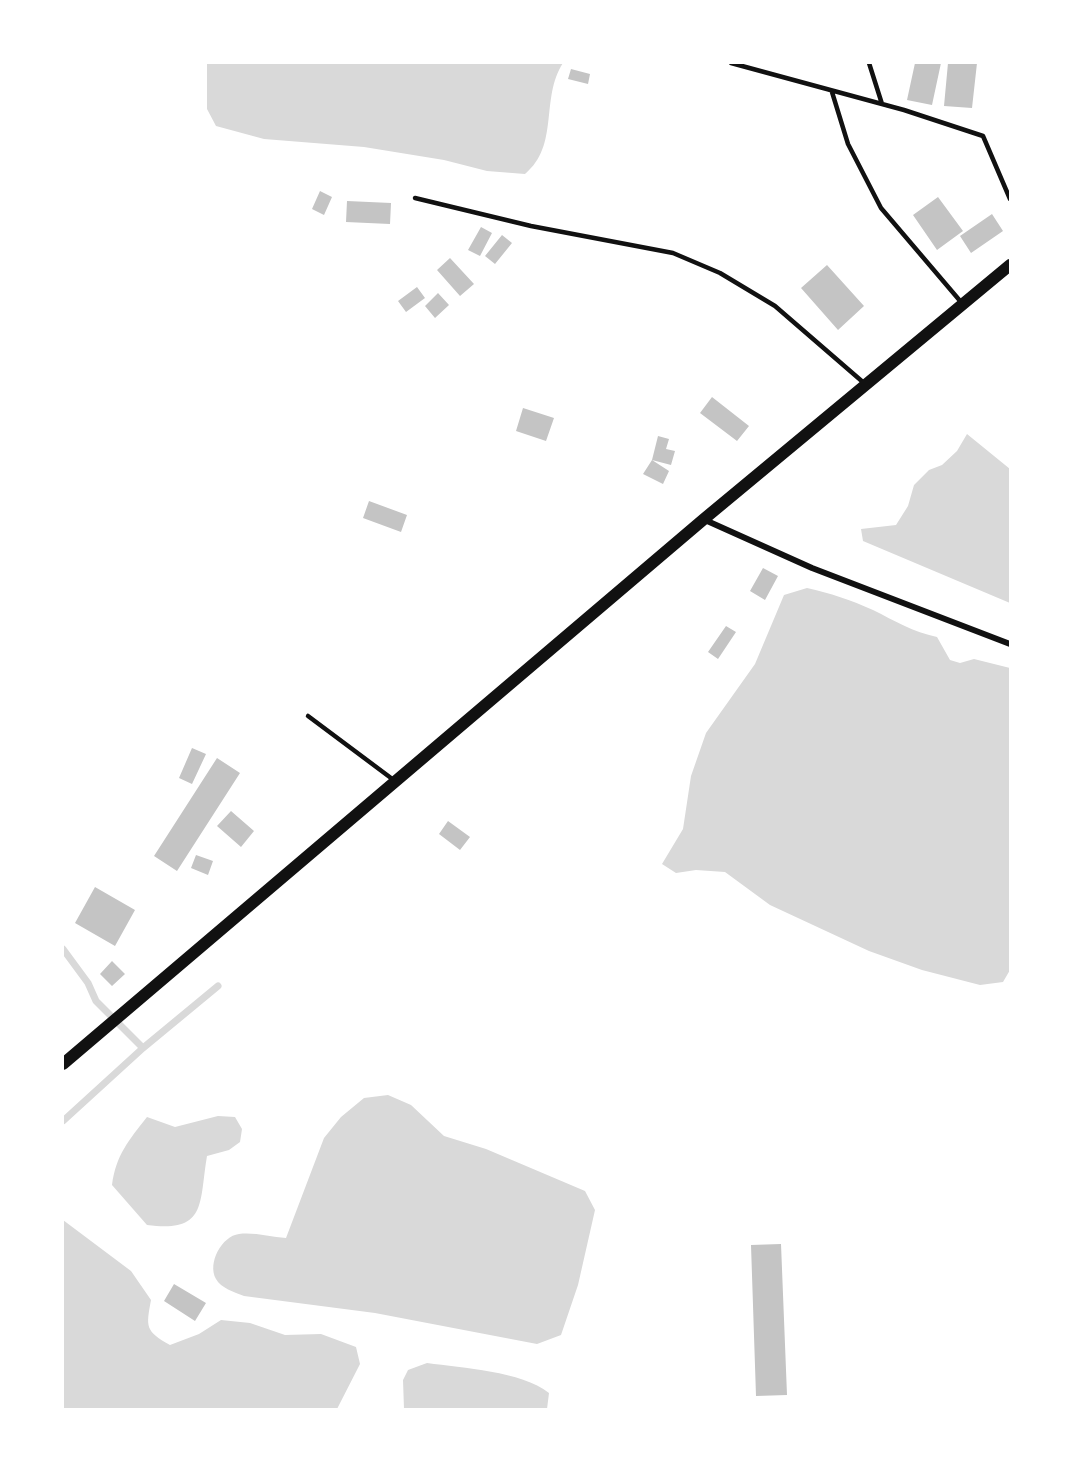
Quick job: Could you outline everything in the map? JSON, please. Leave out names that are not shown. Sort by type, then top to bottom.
[{"type":"main road","points":[[63,1064],[704,519],[1009,268]]},
{"type":"street","points":[[704,519],[812,568],[1010,644]]},
{"type":"lane","points":[[731,63],[882,104],[982,135],[1010,199]]},
{"type":"lane","points":[[869,63],[882,104]]},
{"type":"lane","points":[[831,92],[848,144],[881,208],[963,304]]},
{"type":"lane","points":[[415,198],[531,226],[673,253],[720,273],[775,306],[866,385]]},
{"type":"lane","points":[[308,716],[394,781]]},
{"type":"shaded area","points":[[207,63],[563,63],[552,91],[542,149],[536,162],[525,174],[487,171],[444,160],[364,147],[264,139],[216,126],[207,109]]},
{"type":"shaded area","points":[[967,434],[1010,469],[1010,603],[863,541],[861,529],[896,525],[908,506],[914,485],[929,470],[942,465],[957,451]]},
{"type":"shaded area","points":[[807,588],[849,600],[912,629],[937,637],[950,660],[960,663],[974,659],[1010,668],[1010,970],[1003,982],[980,985],[922,970],[869,951],[770,905],[725,872],[696,870],[676,873],[662,864],[683,829],[691,776],[706,733],[755,664],[784,595]]},
{"type":"shaded area","points":[[388,1095],[411,1105],[444,1136],[486,1149],[585,1191],[595,1210],[578,1285],[561,1335],[537,1344],[375,1313],[244,1296],[218,1282],[213,1266],[222,1245],[239,1234],[286,1238],[324,1138],[341,1117],[364,1098]]},
{"type":"shaded area","points":[[218,1116],[235,1117],[242,1129],[240,1142],[229,1150],[207,1156],[203,1188],[196,1212],[181,1224],[147,1225],[112,1185],[120,1156],[129,1141],[147,1117],[175,1127]]},
{"type":"shaded area","points":[[63,1220],[131,1271],[151,1300],[148,1316],[149,1327],[156,1336],[170,1345],[199,1334],[221,1320],[250,1323],[285,1335],[321,1334],[356,1347],[360,1364],[337,1409],[63,1409]]},
{"type":"shaded area","points":[[427,1363],[508,1375],[523,1380],[549,1393],[547,1409],[404,1409],[403,1380],[408,1370]]},
{"type":"building","points":[[915,63],[941,63],[932,105],[907,100]]},
{"type":"building","points":[[948,63],[977,63],[972,108],[944,106]]},
{"type":"building","points":[[571,69],[590,74],[588,84],[568,79]]},
{"type":"building","points":[[320,191],[332,197],[324,215],[312,209]]},
{"type":"building","points":[[938,197],[963,231],[937,250],[913,215]]},
{"type":"building","points":[[347,201],[391,203],[390,224],[346,222]]},
{"type":"building","points":[[992,214],[1003,231],[971,253],[960,236]]},
{"type":"building","points":[[481,227],[492,233],[480,256],[468,250]]},
{"type":"building","points":[[502,235],[512,243],[495,264],[485,256]]},
{"type":"building","points":[[450,258],[474,284],[460,296],[437,270]]},
{"type":"building","points":[[827,265],[864,306],[838,330],[801,288]]},
{"type":"building","points":[[417,287],[425,298],[406,312],[398,301]]},
{"type":"building","points":[[438,293],[449,305],[435,318],[425,306]]},
{"type":"building","points":[[712,397],[749,426],[737,441],[700,413]]},
{"type":"building","points":[[523,408],[554,418],[546,441],[516,431]]},
{"type":"building","points":[[658,436],[669,439],[666,449],[675,451],[671,465],[652,460]]},
{"type":"building","points":[[652,460],[669,471],[663,484],[643,474]]},
{"type":"building","points":[[369,501],[407,515],[401,532],[363,518]]},
{"type":"building","points":[[763,568],[778,576],[765,600],[750,591]]},
{"type":"building","points":[[726,626],[736,632],[718,659],[708,652]]},
{"type":"building","points":[[192,748],[206,754],[192,784],[179,778]]},
{"type":"building","points":[[217,758],[240,773],[177,871],[154,856]]},
{"type":"building","points":[[231,811],[254,831],[241,847],[217,826]]},
{"type":"building","points":[[448,821],[470,837],[460,850],[439,834]]},
{"type":"building","points":[[196,855],[213,861],[208,875],[191,868]]},
{"type":"building","points":[[95,887],[135,910],[115,946],[75,923]]},
{"type":"building","points":[[112,961],[125,974],[112,986],[100,974]]},
{"type":"building","points":[[781,1244],[787,1395],[756,1396],[751,1245]]},
{"type":"building","points":[[174,1284],[206,1303],[195,1321],[164,1301]]},
{"type":"waterway","points":[[63,949],[88,983],[96,1001],[143,1048]]},
{"type":"waterway","points":[[63,1121],[143,1048],[218,986]]}]
